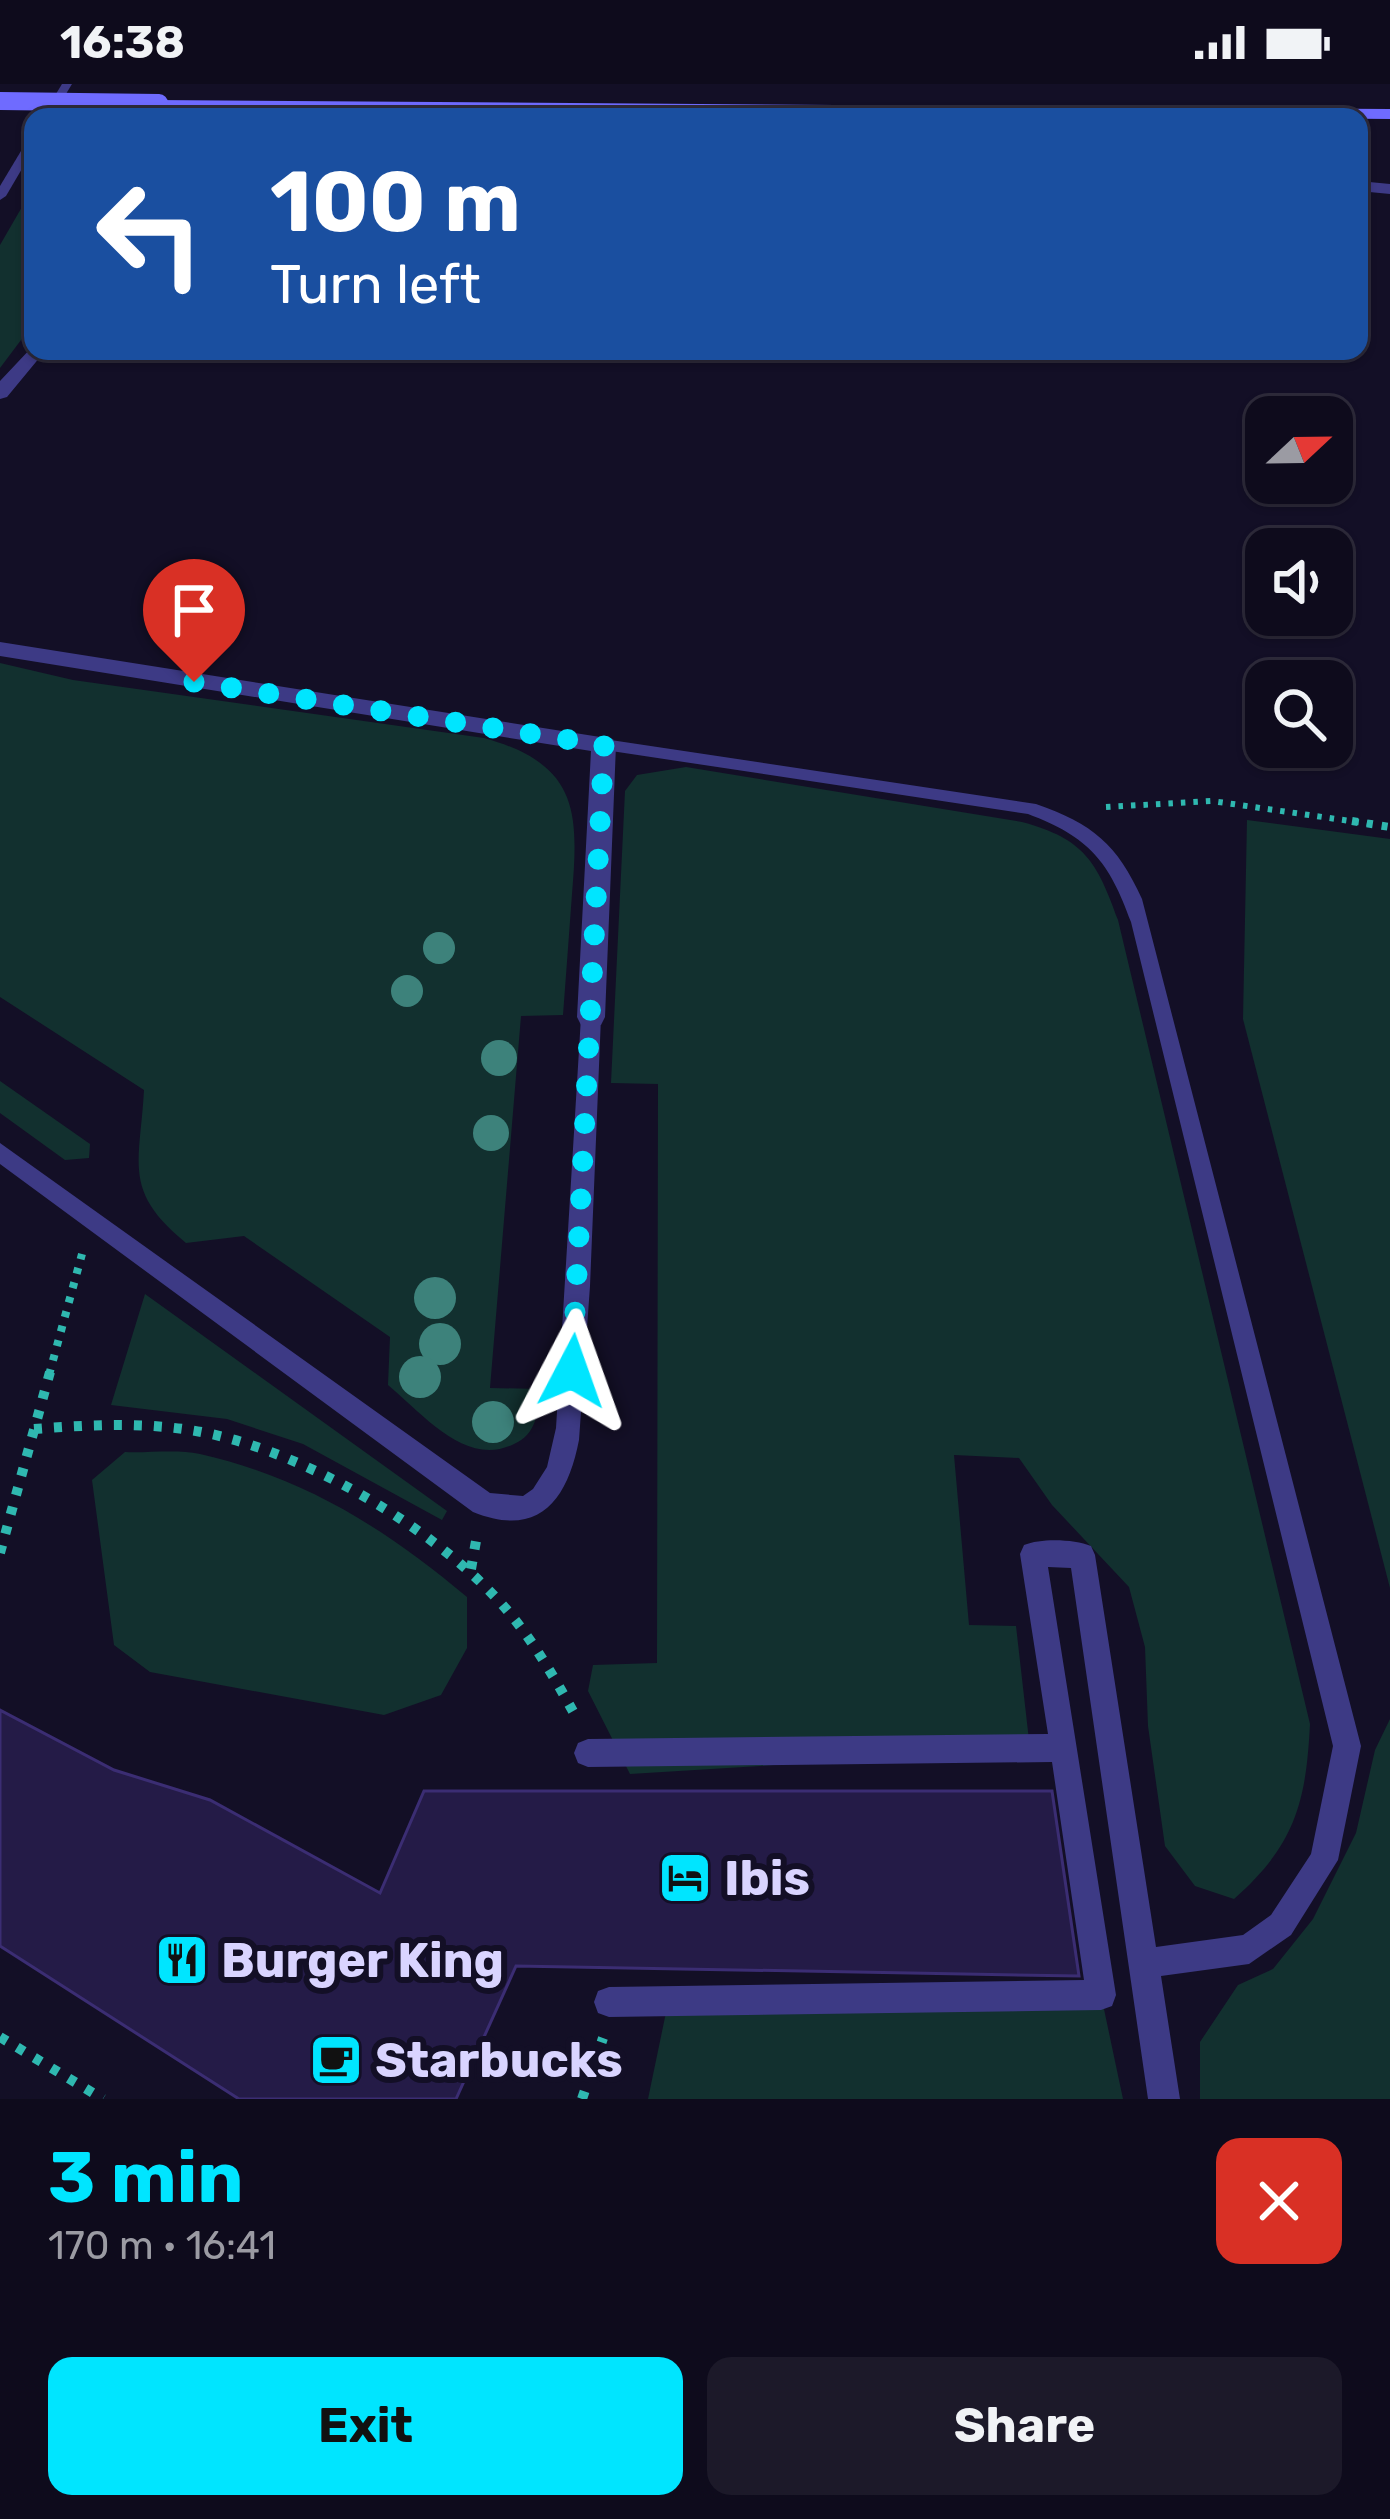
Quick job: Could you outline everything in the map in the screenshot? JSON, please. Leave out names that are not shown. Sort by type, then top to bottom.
[{"type":"main road","points":[[0,101],[280,108]]},
{"type":"street","points":[[0,393],[28,360]]},
{"type":"street","points":[[0,649],[604,745],[591,1017]]},
{"type":"lane","points":[[0,196],[24,156]]},
{"type":"lane","points":[[604,745],[1030,808],[1059,818],[1103,846],[1124,872],[1141,922],[1346,1746],[1324,1859],[1281,1925],[1249,1949],[1148,1964]]},
{"type":"lane","points":[[0,1152],[482,1503],[506,1513],[535,1505],[555,1479],[565,1454],[576,1330],[591,1017]]},
{"type":"lane","points":[[609,2002],[1100,1995],[1033,1554],[1082,1555],[1148,1964],[1164,2099]]},
{"type":"lane","points":[[588,1753],[1064,1748]]},
{"type":"path","points":[[1059,818],[1131,802],[1214,802],[1390,827]]},
{"type":"path","points":[[0,1553],[92,1218]]},
{"type":"path","points":[[34,1429],[192,1430],[291,1462],[402,1517],[471,1569],[541,1649],[588,1753]]},
{"type":"path","points":[[0,2037],[104,2099]]},
{"type":"green space","points":[[24,204],[24,336],[0,368],[0,245]]},
{"type":"green space","points":[[0,663],[73,680],[484,738],[515,749],[555,777],[566,795],[574,838],[563,1015],[521,1016],[490,1388],[540,1389],[535,1421],[522,1440],[496,1450],[479,1449],[462,1444],[431,1423],[388,1385],[390,1337],[244,1236],[186,1243],[152,1208],[144,1191],[139,1157],[144,1090],[0,997]]},
{"type":"green space","points":[[686,767],[1022,822],[1075,845],[1103,883],[1118,920],[1310,1724],[1305,1777],[1293,1821],[1271,1860],[1234,1899],[1195,1886],[1165,1846],[1148,1726],[1145,1647],[1129,1587],[1052,1505],[1019,1458],[954,1455],[969,1625],[1016,1626],[1030,1749],[630,1774],[588,1691],[593,1665],[657,1663],[658,1084],[611,1083],[625,791],[637,775]]},
{"type":"green space","points":[[1247,820],[1390,839],[1390,1588],[1243,1019]]},
{"type":"green space","points":[[0,1081],[90,1144],[89,1158],[65,1160],[0,1113]]},
{"type":"green space","points":[[145,1294],[447,1511],[442,1520],[303,1444],[227,1419],[111,1405]]},
{"type":"green space","points":[[125,1452],[191,1453],[275,1477],[375,1528],[437,1572],[467,1597],[467,1648],[441,1695],[384,1715],[150,1672],[114,1645],[92,1480]]},
{"type":"green space","points":[[1390,1719],[1390,2099],[1200,2099],[1200,2042],[1238,1985],[1273,1969],[1313,1919],[1356,1833],[1375,1750]]},
{"type":"green space","points":[[1101,1995],[1123,2099],[648,2099],[669,1998]]},
{"type":"building","points":[[0,1710],[114,1770],[210,1800],[380,1893],[424,1791],[1052,1791],[1079,1976],[516,1966],[456,2099],[239,2099],[0,1946]]},
{"type":"place","name":"Ibis","points":[[685,1878]]},
{"type":"place","name":"Burger King","points":[[182,1960]]},
{"type":"place","name":"Starbucks","points":[[336,2060]]},
{"type":"route","points":[[194,682],[604,745],[572,1371]]}]
